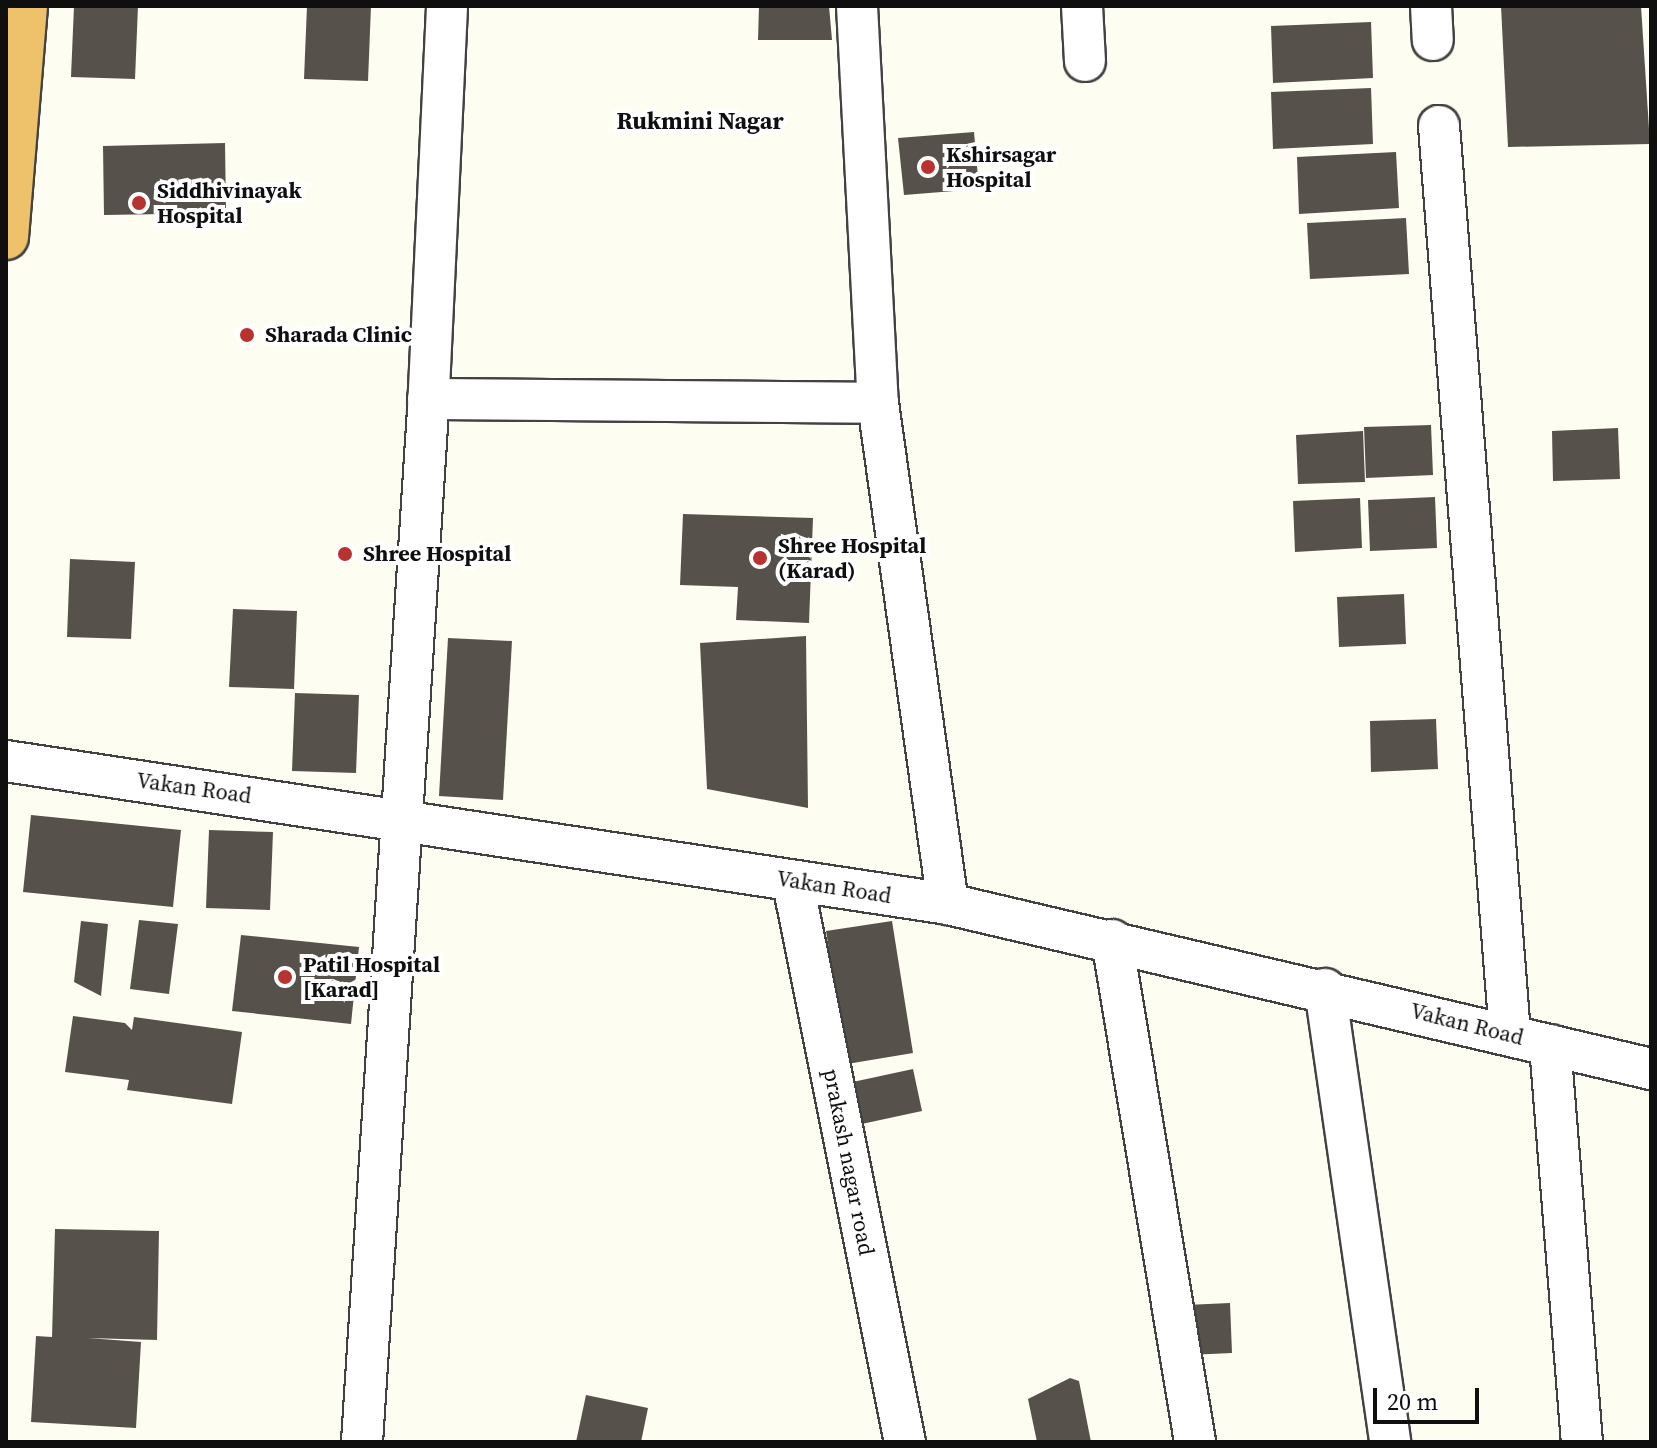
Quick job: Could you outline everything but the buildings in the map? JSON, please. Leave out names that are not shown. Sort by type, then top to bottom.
[{"type":"highway","points":[[6,237],[25,6]]},
{"type":"street","points":[[362,1442],[428,399],[447,6]]},
{"type":"street","points":[[857,6],[878,403],[948,904]]},
{"type":"street","points":[[1082,6],[1085,61]]},
{"type":"street","points":[[1439,126],[1510,1035]]},
{"type":"street","points":[[428,399],[878,403]]},
{"type":"street","name":"Vakan Road","points":[[6,761],[400,819],[793,883],[948,904],[1325,989],[1651,1069]]},
{"type":"street","name":"prakash nagar road","points":[[793,883],[905,1442]]},
{"type":"street","points":[[1112,940],[1195,1442]]},
{"type":"street","points":[[1325,989],[1390,1442]]},
{"type":"street","points":[[1550,1045],[1582,1442]]},
{"type":"place","name":"Kshirsagar Hospital","points":[[928,167]]},
{"type":"place","name":"Siddhivinayak Hospital","points":[[139,203]]},
{"type":"place","name":"Sharada Clinic","points":[[247,335]]},
{"type":"place","name":"Shree Hospital","points":[[345,554]]},
{"type":"place","name":"Shree Hospital (Karad)","points":[[760,558]]},
{"type":"place","name":"Patil Hospital [Karad]","points":[[285,977]]},
{"type":"district","name":"Rukmini Nagar","points":[[700,121]]}]
